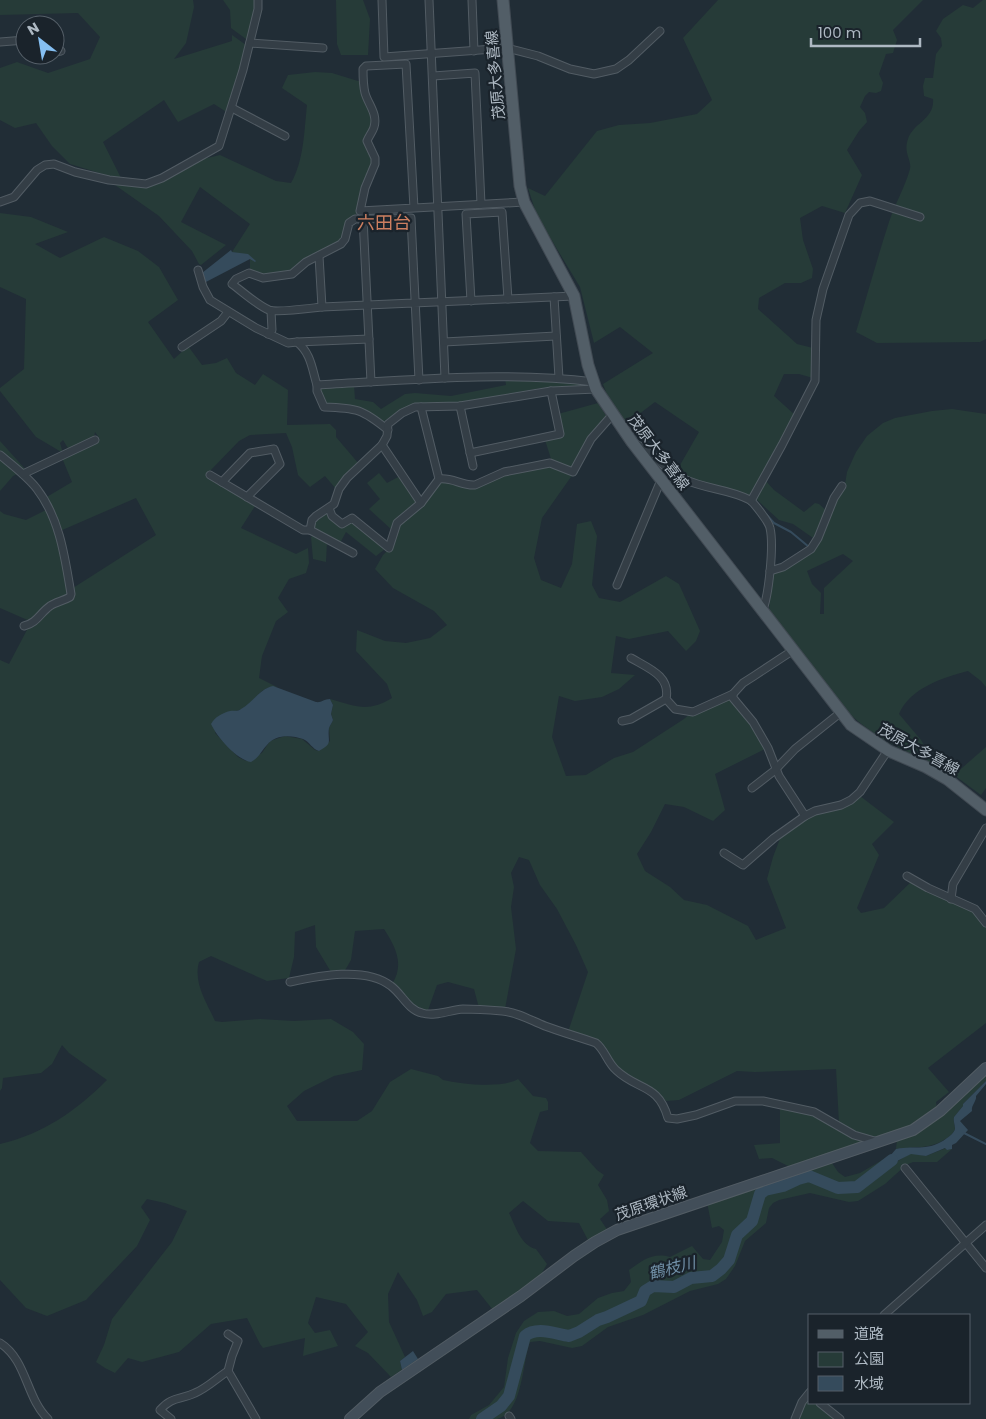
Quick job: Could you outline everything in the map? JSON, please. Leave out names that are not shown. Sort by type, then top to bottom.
[{"type":"main road","name":"茂原大多喜線","points":[[503,0],[520,186],[524,202],[574,296],[595,386],[632,442],[851,725],[888,750],[926,767],[947,779],[986,810]]},
{"type":"main road","name":"茂原環状線","points":[[350,1419],[380,1392],[521,1296],[574,1256],[616,1230],[913,1130],[940,1111],[986,1068]]},
{"type":"street","points":[[0,202],[14,197],[37,170],[50,164],[109,180],[146,184],[154,182],[220,146],[250,44],[258,9],[258,0]]},
{"type":"street","points":[[382,0],[384,57],[507,48],[538,56],[570,69],[594,74],[616,69],[636,54],[660,31]]},
{"type":"street","points":[[429,0],[445,378]]},
{"type":"street","points":[[472,0],[474,51]]},
{"type":"street","points":[[0,42],[15,41]]},
{"type":"street","points":[[250,44],[323,48]]},
{"type":"street","points":[[414,208],[406,64],[366,66],[363,69],[364,88],[373,111],[374,121],[374,126],[367,141],[375,158],[375,164],[365,188],[360,211],[524,202]]},
{"type":"street","points":[[433,76],[475,73],[481,204]]},
{"type":"street","points":[[232,108],[285,136]]},
{"type":"street","points":[[751,501],[815,381],[816,320],[824,289],[849,215],[860,203],[870,201],[920,217]]},
{"type":"street","points":[[471,301],[466,214],[502,212],[508,299]]},
{"type":"street","points":[[363,218],[371,382]]},
{"type":"street","points":[[419,380],[416,303],[411,218],[355,219],[349,223],[342,244],[306,262],[292,274],[263,278],[249,273],[236,279],[232,284],[271,311],[322,307],[368,306],[416,303],[574,296]]},
{"type":"street","points":[[319,256],[322,307]]},
{"type":"street","points":[[198,270],[203,287],[210,300],[228,312],[288,343],[369,338]]},
{"type":"street","points":[[554,297],[559,378]]},
{"type":"street","points":[[268,334],[272,330],[271,311]]},
{"type":"street","points":[[182,348],[221,321],[228,312]]},
{"type":"street","points":[[444,342],[556,336]]},
{"type":"street","points":[[297,342],[308,355],[317,391],[324,407],[359,410],[369,414],[388,430]]},
{"type":"street","points":[[317,385],[518,376],[559,378],[595,386]]},
{"type":"street","points":[[310,530],[312,520],[334,504],[339,489],[347,478],[382,445],[387,436],[388,424],[397,416],[415,407],[460,406],[551,391],[595,386]]},
{"type":"street","points":[[470,453],[560,434],[551,391]]},
{"type":"street","points":[[460,406],[473,466]]},
{"type":"street","points":[[329,508],[332,516],[342,524],[352,518],[389,548],[397,522],[422,503],[439,479],[421,407]]},
{"type":"street","points":[[439,479],[450,479],[471,486],[504,472],[550,463],[573,472],[591,439],[613,414]]},
{"type":"street","points":[[23,474],[95,440]]},
{"type":"street","points":[[632,442],[644,447],[666,469],[686,480],[751,501],[768,522],[770,528],[770,572],[766,601],[762,612]]},
{"type":"street","points":[[382,445],[422,503]]},
{"type":"street","points":[[222,482],[250,453],[274,449],[280,464],[247,497]]},
{"type":"street","points":[[0,456],[23,474],[37,489],[48,507],[60,534],[70,594],[70,597],[50,606],[31,625],[24,626]]},
{"type":"street","points":[[210,475],[303,530],[310,530],[353,554]]},
{"type":"street","points":[[617,586],[661,480]]},
{"type":"street","points":[[770,572],[811,549],[818,538],[834,498],[842,486]]},
{"type":"street","points":[[666,699],[675,709],[692,712],[733,694],[743,683],[792,651]]},
{"type":"street","points":[[622,721],[631,719],[666,699],[668,692],[663,679],[654,671],[631,658]]},
{"type":"street","points":[[733,694],[733,698],[753,722],[768,748],[779,776],[805,816]]},
{"type":"street","points":[[752,788],[795,749],[840,713]]},
{"type":"street","points":[[724,853],[743,865],[774,838],[805,816],[820,809],[841,805],[852,800],[860,792],[888,750]]},
{"type":"street","points":[[951,899],[953,884],[986,828]]},
{"type":"street","points":[[907,876],[975,909],[986,923]]},
{"type":"street","points":[[290,982],[319,976],[352,974],[373,978],[390,985],[415,1011],[423,1014],[464,1009],[502,1011],[518,1014],[596,1043],[602,1048],[609,1063],[615,1070],[625,1078],[655,1093],[661,1099],[668,1118],[677,1119],[696,1115],[735,1101],[763,1101],[814,1112],[854,1135],[878,1142]]},
{"type":"street","points":[[905,1168],[986,1268]]},
{"type":"street","points":[[885,1314],[986,1225]]},
{"type":"street","points":[[171,1419],[160,1410],[166,1403],[174,1398],[196,1393],[228,1372],[238,1341],[228,1334]]},
{"type":"street","points":[[0,1343],[6,1347],[17,1361],[37,1405],[48,1419]]},
{"type":"street","points":[[228,1372],[256,1419]]},
{"type":"street","points":[[795,1419],[802,1402],[808,1394]]},
{"type":"street","points":[[821,1404],[840,1419]]},
{"type":"green space","points":[[0,0],[193,0],[194,7],[186,43],[174,59],[232,41],[232,35],[246,45],[228,113],[214,104],[178,122],[164,100],[103,142],[122,180],[70,164],[52,146],[36,123],[15,128],[0,120],[0,68],[15,63],[15,65],[25,65],[48,73],[90,59],[100,37],[78,13],[0,15]]},
{"type":"green space","points":[[223,0],[256,0],[256,10],[249,37],[246,39],[231,28],[230,10]]},
{"type":"green space","points":[[336,0],[363,0],[370,19],[368,55],[341,55],[337,44]]},
{"type":"green space","points":[[718,0],[923,0],[893,30],[897,40],[893,53],[886,54],[879,74],[883,83],[881,91],[876,93],[869,92],[860,107],[865,113],[867,122],[847,150],[862,175],[845,213],[822,206],[800,218],[803,240],[813,269],[812,278],[801,283],[785,283],[759,298],[758,309],[797,344],[813,348],[813,378],[799,374],[784,374],[774,396],[795,415],[752,494],[746,497],[676,472],[699,432],[655,402],[626,424],[609,400],[603,384],[653,353],[620,327],[594,343],[580,287],[537,216],[528,188],[545,196],[597,131],[619,125],[650,123],[697,114],[712,100],[683,38]]},
{"type":"green space","points":[[983,0],[986,0],[986,339],[980,342],[877,343],[856,332],[889,222],[910,169],[906,148],[908,139],[933,106],[933,99],[924,96],[923,86],[925,78],[933,78],[936,54],[942,46],[941,38],[936,31],[943,19],[963,5],[973,8]]},
{"type":"green space","points":[[315,72],[332,73],[358,81],[361,80],[373,115],[372,126],[368,134],[373,164],[356,214],[343,239],[291,272],[263,275],[250,271],[250,259],[246,255],[232,252],[250,224],[200,187],[181,222],[226,245],[201,265],[192,251],[159,216],[115,185],[117,183],[145,186],[203,159],[220,155],[276,181],[291,183],[299,165],[307,105],[282,88],[288,75]]},
{"type":"green space","points":[[0,213],[31,217],[68,232],[35,244],[60,258],[104,237],[138,251],[159,267],[178,300],[148,322],[174,359],[188,346],[202,365],[216,363],[227,358],[236,373],[255,385],[263,374],[288,390],[287,425],[330,424],[336,430],[336,437],[359,464],[336,489],[325,476],[310,487],[298,475],[292,447],[286,433],[250,435],[239,441],[206,477],[255,506],[241,528],[296,554],[308,548],[309,563],[306,573],[289,579],[278,598],[288,612],[276,621],[262,656],[259,678],[277,687],[269,687],[263,690],[245,707],[231,711],[215,733],[238,757],[246,761],[262,753],[270,741],[285,736],[302,739],[319,751],[330,741],[329,728],[333,720],[331,714],[333,705],[330,699],[354,706],[368,707],[383,703],[392,698],[387,684],[356,651],[357,630],[385,641],[406,643],[430,638],[447,625],[434,611],[393,588],[375,569],[383,555],[393,545],[401,523],[441,481],[473,488],[502,475],[549,465],[573,474],[542,518],[534,558],[541,580],[561,588],[572,564],[577,524],[591,521],[597,536],[592,585],[599,598],[620,602],[666,576],[679,584],[700,631],[696,641],[686,651],[668,631],[629,639],[616,636],[611,673],[635,675],[619,689],[602,697],[575,701],[559,696],[552,737],[566,776],[586,775],[614,758],[633,752],[684,719],[695,709],[731,694],[767,748],[715,774],[725,810],[713,821],[684,807],[665,804],[637,854],[645,871],[670,887],[684,900],[707,905],[748,926],[756,940],[786,928],[767,879],[781,836],[814,813],[860,796],[894,822],[872,844],[879,855],[857,908],[861,913],[884,908],[911,882],[973,911],[986,925],[986,1023],[928,1068],[949,1092],[936,1102],[937,1109],[890,1134],[870,1136],[857,1133],[839,1123],[836,1069],[737,1071],[679,1100],[666,1101],[657,1093],[618,1069],[606,1049],[568,1032],[588,972],[576,945],[557,909],[540,885],[529,860],[519,857],[511,873],[514,887],[511,907],[516,949],[505,1009],[479,1008],[474,989],[448,982],[437,985],[427,1013],[414,1007],[392,984],[398,969],[397,955],[384,929],[355,931],[351,960],[344,972],[331,972],[316,947],[315,925],[295,932],[294,957],[289,978],[267,981],[211,956],[199,962],[199,985],[215,1021],[331,1019],[353,1032],[364,1044],[362,1070],[334,1076],[304,1091],[287,1106],[297,1121],[357,1121],[372,1111],[390,1082],[411,1069],[438,1076],[443,1080],[470,1084],[502,1084],[518,1079],[533,1096],[546,1098],[548,1102],[548,1110],[540,1112],[530,1143],[538,1151],[581,1152],[604,1175],[598,1185],[607,1200],[609,1211],[600,1219],[608,1231],[589,1242],[579,1223],[548,1221],[523,1201],[509,1213],[522,1239],[526,1244],[536,1249],[547,1264],[538,1280],[493,1310],[477,1290],[446,1294],[432,1312],[423,1316],[417,1300],[398,1272],[388,1294],[389,1322],[405,1357],[400,1361],[402,1370],[391,1377],[368,1353],[355,1346],[368,1332],[346,1304],[316,1297],[308,1323],[315,1333],[330,1330],[338,1346],[303,1356],[305,1338],[263,1348],[247,1318],[211,1324],[179,1352],[142,1362],[128,1358],[115,1373],[96,1362],[104,1345],[112,1319],[172,1242],[187,1211],[147,1199],[141,1207],[150,1220],[137,1246],[86,1300],[47,1316],[26,1308],[0,1280],[0,1144],[16,1140],[45,1128],[83,1102],[107,1080],[69,1053],[62,1045],[52,1064],[41,1073],[3,1078],[0,1091],[0,660],[9,664],[28,628],[48,609],[67,602],[73,588],[156,535],[136,498],[60,531],[45,498],[72,482],[62,458],[100,439],[95,432],[94,437],[69,450],[63,440],[60,443],[63,453],[36,437],[0,391],[0,388],[24,369],[26,299],[0,287]]},
{"type":"green space","points":[[505,378],[586,383],[588,385],[541,388],[460,403],[417,404],[406,407],[384,421],[368,412],[326,405],[320,390],[323,387],[354,385],[355,399],[373,402],[381,409],[405,394],[451,396],[506,385]]},
{"type":"green space","points":[[598,403],[607,417],[572,468],[552,462],[545,440],[562,436],[558,414]]},
{"type":"green space","points":[[952,409],[986,414],[986,687],[968,671],[958,674],[928,685],[919,691],[904,705],[899,714],[921,740],[937,766],[888,742],[855,719],[845,709],[769,611],[771,573],[812,550],[845,484],[847,472],[856,452],[867,436],[883,423],[895,418]],"holes":[[[843,554],[853,561],[824,588],[824,614],[820,614],[821,593],[812,584],[807,571]]]},
{"type":"green space","points":[[0,441],[26,470],[13,476],[0,491]]},
{"type":"green space","points":[[379,473],[387,483],[400,476],[417,500],[417,505],[392,530],[369,509],[380,499],[367,483]]},
{"type":"green space","points":[[765,480],[774,490],[804,512],[815,503],[827,511],[816,540],[793,524],[779,520],[756,499],[756,495]]},
{"type":"green space","points":[[46,510],[58,531],[69,594],[32,622],[0,608],[0,511],[4,514],[26,520]]},
{"type":"green space","points":[[326,512],[340,528],[347,523],[355,522],[385,549],[376,556],[346,532],[340,543],[313,530],[314,521]]},
{"type":"green space","points":[[314,535],[327,542],[326,562],[313,559],[311,537]]},
{"type":"green space","points":[[986,747],[986,788],[981,795],[954,775]]},
{"type":"green space","points":[[986,1074],[986,1081],[963,1104],[954,1117],[955,1129],[951,1135],[941,1142],[928,1146],[896,1149],[897,1139]]},
{"type":"green space","points":[[780,1106],[815,1115],[866,1141],[792,1168],[772,1158],[759,1159],[754,1145],[780,1143]]},
{"type":"green space","points":[[946,1148],[947,1150],[952,1149],[937,1162],[913,1162],[906,1165],[885,1184],[858,1201],[849,1202],[810,1193],[773,1203],[769,1208],[766,1223],[745,1241],[735,1266],[726,1279],[718,1284],[690,1291],[643,1315],[608,1327],[582,1346],[572,1348],[540,1341],[530,1342],[517,1398],[506,1415],[497,1419],[469,1419],[471,1415],[489,1405],[504,1387],[508,1358],[516,1333],[524,1321],[538,1312],[554,1311],[567,1316],[579,1314],[598,1298],[624,1291],[631,1282],[629,1270],[653,1256],[670,1257],[692,1246],[703,1259],[710,1260],[722,1242],[724,1230],[719,1226],[712,1228],[707,1202],[830,1160],[838,1172],[845,1177],[860,1173],[889,1156],[878,1170],[880,1172],[911,1153],[926,1156]]},
{"type":"green space","points":[[808,1399],[808,1404],[818,1404],[837,1419],[797,1419]]},
{"type":"water","points":[[231,250],[232,252],[248,254],[256,261],[250,259],[204,283],[202,273]]},
{"type":"water","points":[[273,686],[316,702],[330,699],[333,705],[331,714],[333,720],[329,728],[327,746],[319,751],[303,739],[289,736],[279,737],[270,741],[251,762],[234,753],[223,741],[211,724],[215,719],[224,713],[240,710],[264,690]]},
{"type":"water","points":[[986,1081],[986,1084],[976,1096],[972,1111],[960,1121],[968,1130],[952,1145],[952,1149],[947,1150],[945,1148],[926,1156],[911,1154],[880,1172],[878,1170],[896,1149],[928,1147],[951,1135],[955,1129],[954,1117],[963,1104]]},
{"type":"water","points":[[413,1351],[418,1359],[402,1370],[400,1361]]},
{"type":"waterway","points":[[766,514],[774,523],[791,532],[809,547]]},
{"type":"waterway","points":[[964,1133],[986,1144]]},
{"type":"waterway","name":"鶴枝川","points":[[482,1419],[501,1406],[509,1396],[525,1336],[541,1331],[569,1336],[598,1320],[641,1301],[645,1291],[653,1286],[674,1287],[691,1278],[712,1276],[729,1260],[737,1235],[752,1221],[760,1194],[765,1190],[783,1186],[809,1176],[838,1188],[857,1187],[892,1160]]},
{"type":"district","name":"六田台","points":[[384,222]]}]
